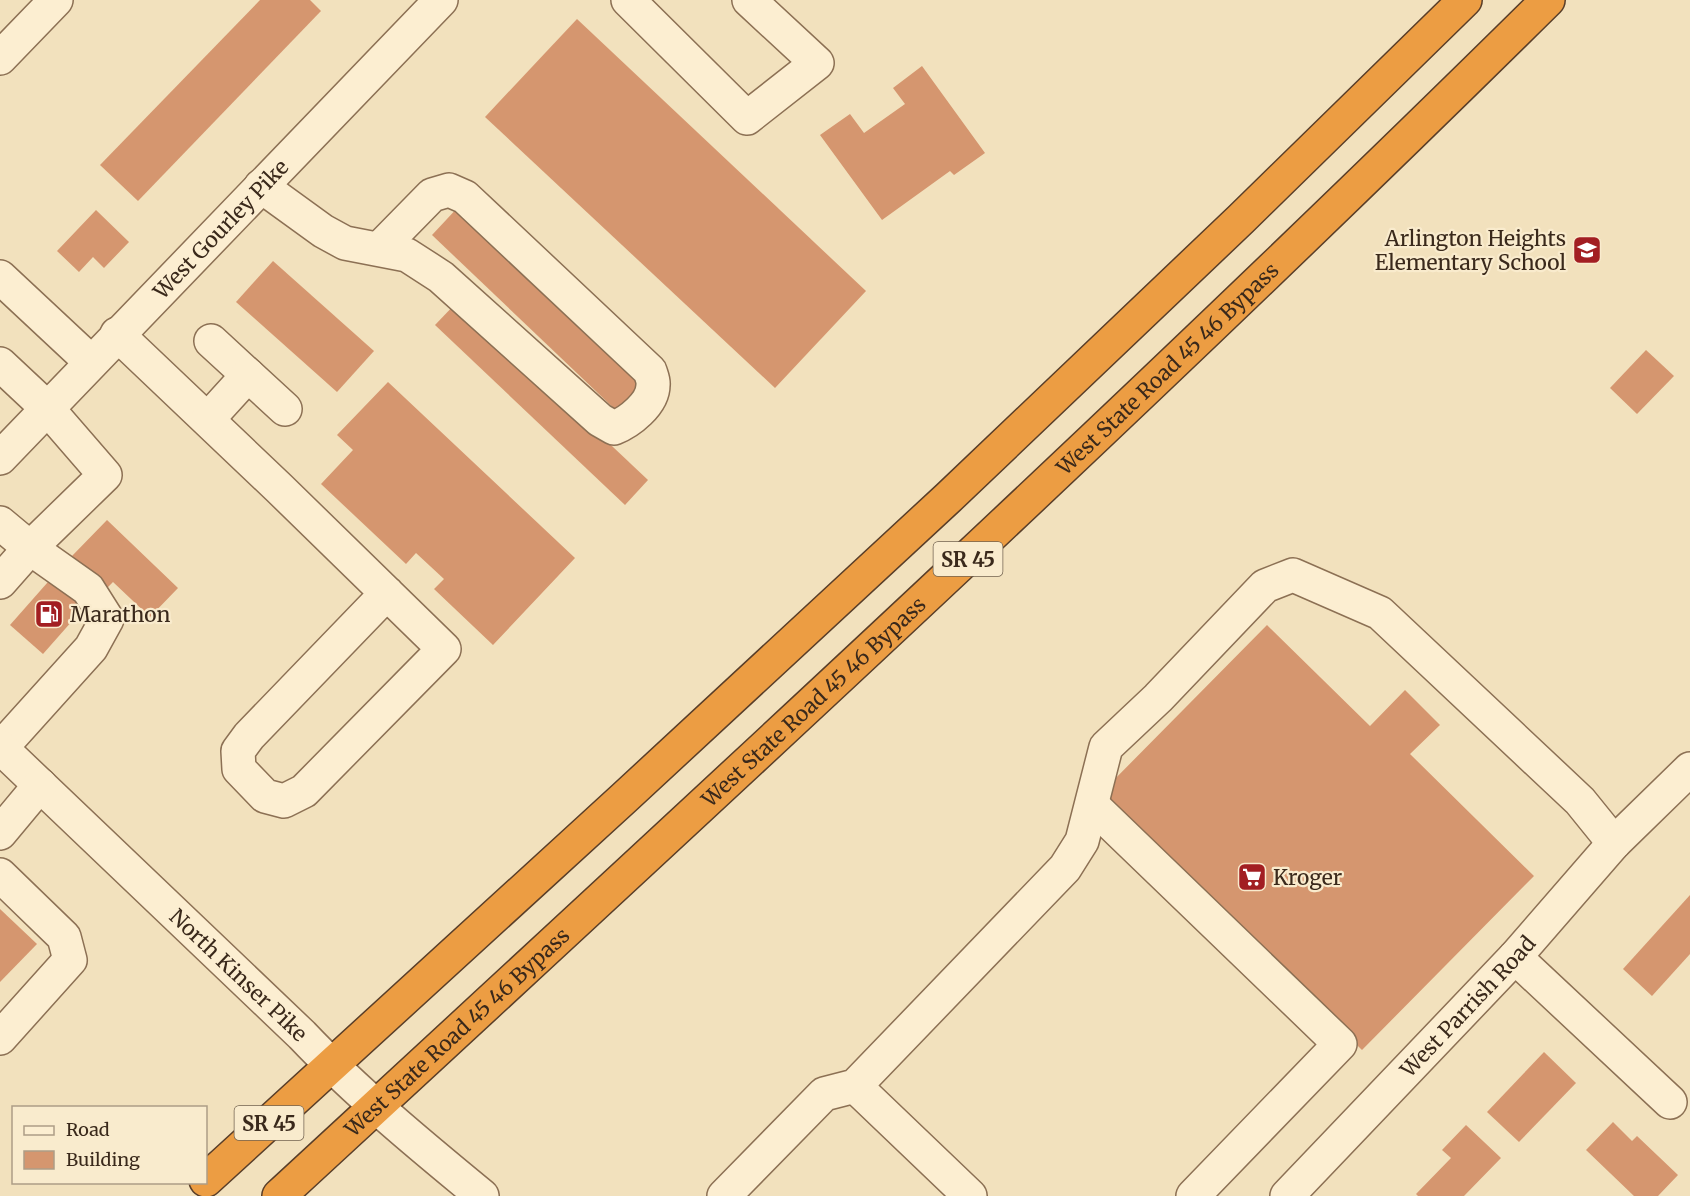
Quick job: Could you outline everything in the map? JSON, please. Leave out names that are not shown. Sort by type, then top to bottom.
[{"type":"highway","name":"SR 45","points":[[207,1178],[332,1066],[948,498],[1242,219],[1465,0]]},
{"type":"highway","name":"West State Road 45 46 Bypass","points":[[279,1196],[1036,495],[1236,305],[1548,0]]},
{"type":"highway","name":"SR 45","points":[[187,1196],[201,1184]]},
{"type":"street","points":[[0,58],[56,0]]},
{"type":"street","name":"West Gourley Pike","points":[[0,458],[441,0]]},
{"type":"street","points":[[628,0],[747,118],[817,63],[749,0]]},
{"type":"street","points":[[261,186],[323,231],[345,243],[407,255],[441,277],[600,420],[614,428],[627,423],[647,401],[654,386],[650,371],[465,197],[449,190],[432,195],[379,249]]},
{"type":"street","points":[[0,277],[91,362]]},
{"type":"street","points":[[117,334],[207,419],[387,593],[444,649],[304,791],[284,801],[265,796],[239,769],[237,751],[387,593]]},
{"type":"street","points":[[211,341],[285,409]]},
{"type":"street","points":[[0,364],[47,408],[105,475],[30,548],[0,582]]},
{"type":"street","points":[[207,419],[248,375]]},
{"type":"street","points":[[0,523],[30,548],[88,589],[107,619],[91,648],[0,748]]},
{"type":"street","points":[[724,1196],[824,1094],[855,1086],[1065,868],[1082,841],[1106,747],[1158,698],[1265,586],[1293,575],[1380,613],[1580,801],[1614,843]]},
{"type":"street","name":"North Kinser Pike","points":[[0,748],[332,1066],[423,1148],[482,1196]]},
{"type":"street","name":"West Parrish Road","points":[[1287,1196],[1515,957],[1614,843],[1690,769]]},
{"type":"street","points":[[0,833],[39,785]]},
{"type":"street","points":[[1092,805],[1340,1044],[1193,1196]]},
{"type":"street","points":[[0,875],[64,936],[70,960],[0,1038]]},
{"type":"street","points":[[1515,957],[1670,1102]]},
{"type":"street","points":[[855,1086],[970,1196]]},
{"type":"building","points":[[260,0],[310,0],[321,11],[138,201],[100,165]]},
{"type":"building","points":[[577,19],[866,291],[775,388],[485,117]]},
{"type":"building","points":[[922,66],[985,153],[954,175],[950,171],[882,220],[820,135],[850,114],[864,133],[905,104],[893,88]]},
{"type":"building","points":[[461,204],[651,385],[622,416],[432,235]]},
{"type":"building","points":[[96,210],[129,242],[104,268],[93,257],[79,272],[57,251]]},
{"type":"building","points":[[273,261],[374,351],[337,392],[236,302]]},
{"type":"building","points":[[458,301],[648,480],[625,505],[435,325]]},
{"type":"building","points":[[1646,350],[1674,376],[1637,414],[1610,388]]},
{"type":"building","points":[[388,382],[575,558],[493,645],[434,589],[444,579],[416,553],[406,564],[321,484],[353,450],[337,435]]},
{"type":"building","points":[[107,520],[178,588],[150,617],[113,582],[106,589],[72,556]]},
{"type":"building","name":"Marathon","points":[[55,574],[88,603],[43,654],[10,625]]},
{"type":"building","name":"Kroger","points":[[1267,625],[1370,726],[1405,690],[1440,725],[1410,754],[1534,876],[1362,1050],[1102,792]]},
{"type":"building","points":[[1690,895],[1690,954],[1652,996],[1623,969]]},
{"type":"building","points":[[0,909],[37,944],[0,982]]},
{"type":"building","points":[[1544,1052],[1576,1083],[1519,1142],[1487,1112]]},
{"type":"building","points":[[1613,1122],[1632,1141],[1637,1136],[1678,1175],[1658,1196],[1634,1196],[1586,1150]]},
{"type":"building","points":[[1466,1125],[1501,1158],[1464,1196],[1418,1196],[1416,1194],[1451,1158],[1442,1150]]},
{"type":"place","name":"Arlington Heights Elementary School","points":[[1587,250]]},
{"type":"place","name":"Marathon","points":[[49,614]]},
{"type":"place","name":"Kroger","points":[[1252,877]]}]
